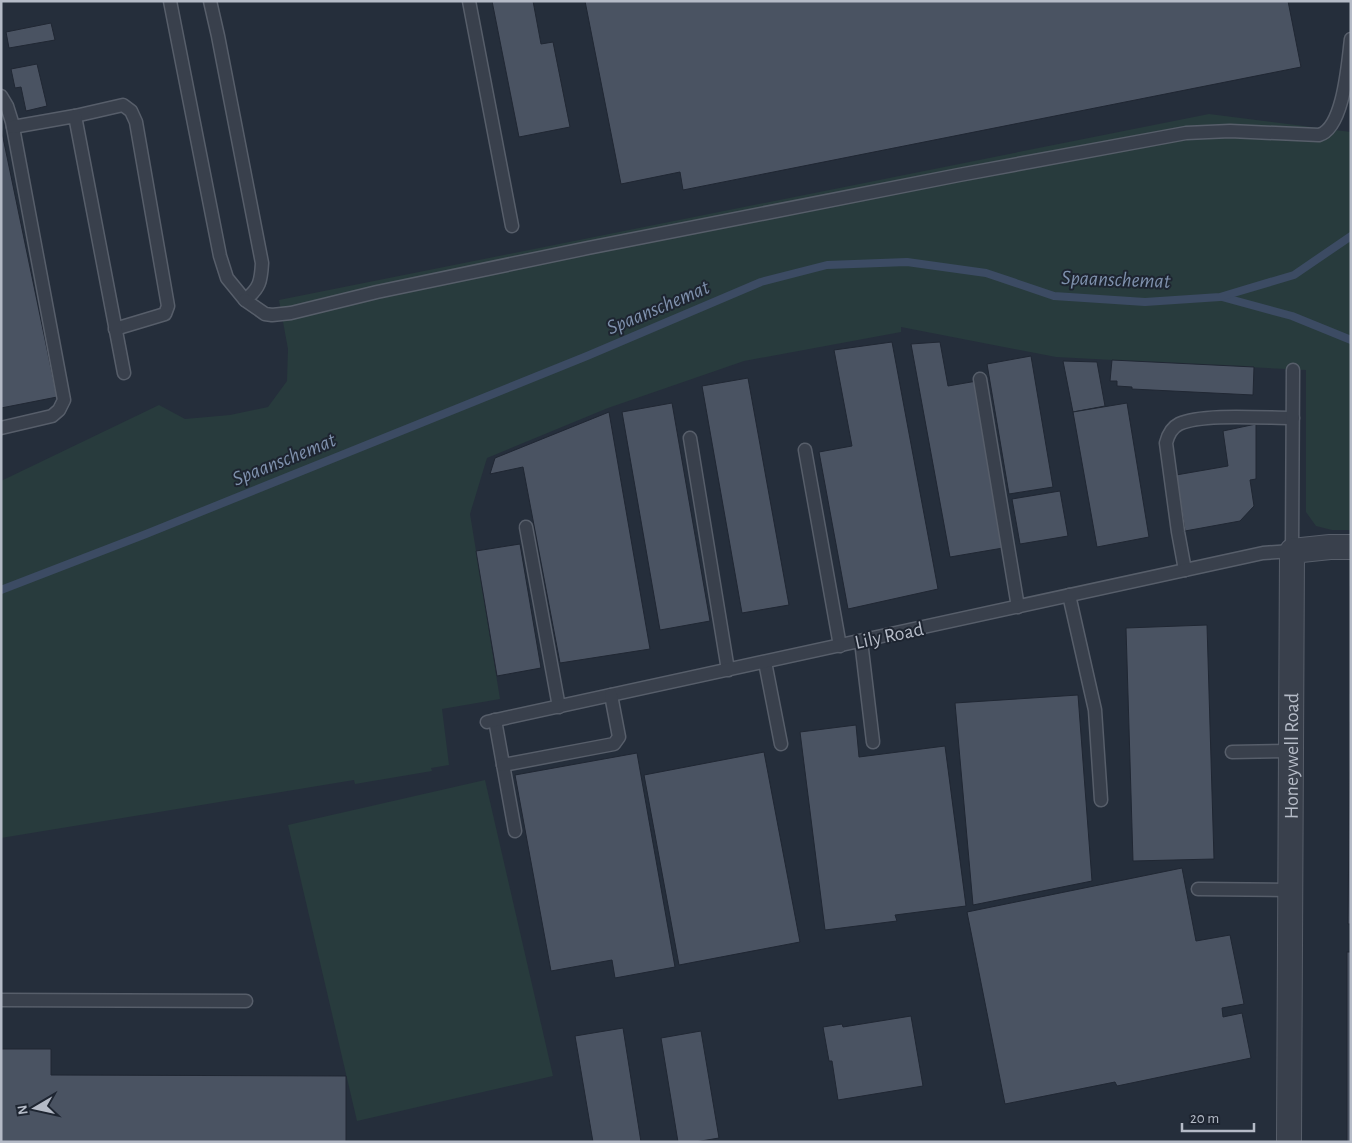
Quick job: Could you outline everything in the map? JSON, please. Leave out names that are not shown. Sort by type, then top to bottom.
[{"type":"street","points":[[1292,551],[1351,547]]},
{"type":"street","name":"Honeywell Road","points":[[1288,1142],[1292,551]]},
{"type":"lane","points":[[170,1],[220,256],[227,278],[246,300],[272,316],[579,250],[1186,132],[1230,131],[1319,135],[1328,131],[1341,102],[1351,39]]},
{"type":"lane","points":[[210,1],[262,263],[259,284],[255,292],[246,300]]},
{"type":"lane","points":[[468,1],[512,226]]},
{"type":"lane","points":[[1,96],[7,106],[13,128],[64,400],[59,410],[52,416],[1,428]]},
{"type":"lane","points":[[13,128],[123,105],[131,111],[136,122],[168,311],[165,314],[115,329]]},
{"type":"lane","points":[[75,116],[124,373]]},
{"type":"lane","name":"Honeywell Road","points":[[1292,551],[1293,370]]},
{"type":"lane","points":[[980,379],[1018,606]]},
{"type":"lane","points":[[1185,570],[1166,443],[1168,434],[1179,424],[1206,418],[1293,418]]},
{"type":"lane","points":[[690,438],[728,670]]},
{"type":"lane","points":[[805,450],[840,646]]},
{"type":"lane","points":[[526,527],[559,707]]},
{"type":"lane","name":"Lily Road","points":[[503,766],[491,721],[1263,553],[1292,551]]},
{"type":"lane","points":[[1069,595],[1095,710],[1101,800]]},
{"type":"lane","points":[[861,641],[873,742]]},
{"type":"lane","points":[[764,662],[781,744]]},
{"type":"lane","points":[[515,831],[503,766],[614,744],[619,737],[611,695]]},
{"type":"lane","points":[[1232,752],[1290,751]]},
{"type":"lane","points":[[1198,889],[1290,890]]},
{"type":"lane","points":[[1,1000],[246,1001]]},
{"type":"shaded area","points":[[1209,114],[1351,132],[1351,530],[1332,530],[1316,526],[1306,512],[1306,370],[1056,357],[901,327],[901,332],[744,361],[608,408],[487,458],[470,514],[500,699],[442,709],[449,765],[431,768],[432,771],[355,784],[354,780],[1,838],[1,481],[159,405],[185,419],[230,415],[268,407],[287,381],[288,349],[279,300]]},
{"type":"shaded area","points":[[485,780],[553,1076],[357,1121],[288,825]]},
{"type":"building","points":[[492,1],[533,1],[541,44],[553,42],[570,127],[519,137]]},
{"type":"building","points":[[585,1],[1288,1],[1301,67],[683,190],[680,172],[621,184]]},
{"type":"building","points":[[51,23],[55,40],[9,48],[6,32]]},
{"type":"building","points":[[37,64],[47,106],[26,111],[21,87],[15,88],[11,69]]},
{"type":"building","points":[[1,128],[57,397],[1,408]]},
{"type":"building","points":[[892,342],[938,589],[848,609],[819,452],[852,446],[834,350]]},
{"type":"building","points":[[940,342],[948,386],[977,381],[1003,548],[950,557],[911,344]]},
{"type":"building","points":[[1031,356],[1053,487],[1009,494],[987,364]]},
{"type":"building","points":[[1112,360],[1254,367],[1253,395],[1132,389],[1132,387],[1117,386],[1117,381],[1110,381]]},
{"type":"building","points":[[1063,361],[1097,362],[1105,406],[1073,412]]},
{"type":"building","points":[[748,378],[789,605],[742,613],[702,386]]},
{"type":"building","points":[[672,403],[710,621],[660,630],[622,412]]},
{"type":"building","points":[[1127,403],[1149,537],[1097,547],[1073,412]]},
{"type":"building","points":[[609,412],[650,649],[560,663],[523,467],[490,474],[495,458]]},
{"type":"building","points":[[1256,424],[1256,479],[1250,480],[1254,506],[1240,521],[1185,531],[1176,475],[1228,466],[1223,431]]},
{"type":"building","points":[[1060,491],[1068,536],[1020,544],[1012,499]]},
{"type":"building","points":[[520,544],[541,668],[497,676],[476,551]]},
{"type":"building","points":[[1351,587],[1351,693],[1350,693]]},
{"type":"building","points":[[1207,625],[1214,859],[1133,861],[1126,628]]},
{"type":"building","points":[[1078,695],[1092,881],[973,905],[955,703]]},
{"type":"building","points":[[1350,722],[1351,924],[1348,924]]},
{"type":"building","points":[[856,725],[859,757],[945,746],[966,906],[895,915],[897,921],[825,930],[800,732]]},
{"type":"building","points":[[764,752],[800,942],[679,965],[644,775]]},
{"type":"building","points":[[637,753],[675,967],[615,978],[612,960],[551,971],[515,775]]},
{"type":"building","points":[[1182,868],[1196,941],[1230,935],[1244,1004],[1222,1008],[1223,1017],[1242,1013],[1251,1058],[1117,1086],[1115,1082],[1005,1104],[967,912]]},
{"type":"building","points":[[1347,952],[1351,952],[1351,1142],[1347,1142]]},
{"type":"building","points":[[911,1016],[923,1086],[838,1100],[832,1061],[829,1061],[823,1027],[842,1024],[843,1027]]},
{"type":"building","points":[[623,1028],[641,1142],[593,1142],[575,1036]]},
{"type":"building","points":[[701,1031],[719,1138],[695,1142],[678,1142],[661,1038]]},
{"type":"building","points":[[1,1049],[51,1049],[51,1075],[346,1076],[346,1142],[1,1142]]},
{"type":"waterway","name":"Spaanschemat","points":[[1,590],[146,534],[587,356],[761,282],[827,265],[907,262],[986,273],[1054,296],[1145,302],[1220,297],[1294,275],[1351,236]]},
{"type":"waterway","points":[[1222,297],[1292,316],[1351,340]]}]
